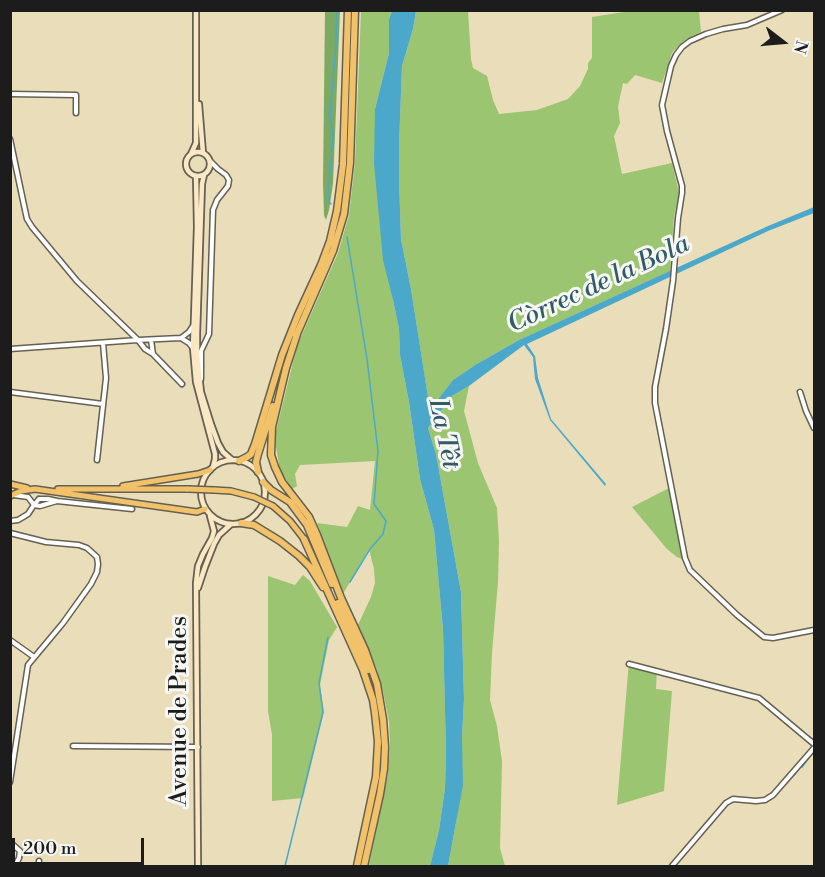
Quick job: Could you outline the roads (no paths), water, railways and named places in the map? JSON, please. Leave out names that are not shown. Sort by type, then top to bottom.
[{"type":"highway","points":[[258,472],[256,462],[282,355],[321,265],[330,241],[337,211],[343,164],[348,10]]},
{"type":"highway","points":[[236,460],[247,457],[251,453],[265,422],[289,350],[333,251],[344,214],[350,163],[355,10]]},
{"type":"highway","points":[[297,334],[272,427],[271,455],[282,482],[309,517],[375,677],[385,747],[384,769],[364,867]]},
{"type":"highway","points":[[263,482],[290,502],[307,525],[375,677]]},
{"type":"highway","points":[[241,524],[254,525],[266,531],[280,540],[309,567],[321,583],[356,655]]},
{"type":"highway","points":[[304,538],[312,549],[354,636],[374,684],[381,708]]},
{"type":"highway","points":[[304,538],[356,655],[373,700],[378,742],[376,777],[357,867]]},
{"type":"main road","points":[[196,10],[196,143],[187,160],[187,168],[191,174],[204,175]]},
{"type":"main road","points":[[196,71],[202,153]]},
{"type":"main road","points":[[191,154],[202,153],[210,161],[202,184],[196,334],[201,392],[223,452],[253,467],[263,482],[265,493],[261,508],[255,516],[241,524],[230,525],[216,520],[205,509],[202,498],[201,486],[215,459],[215,454],[196,382],[193,348],[197,226],[196,176]]},
{"type":"main road","points":[[98,489],[198,474],[222,462],[236,460]]},
{"type":"main road","points":[[10,484],[197,512],[205,509]]},
{"type":"main road","points":[[12,496],[21,491],[35,489],[214,489],[231,491],[254,497],[273,506],[304,538]]},
{"type":"main road","name":"Avenue de Prades","points":[[198,865],[196,583],[198,566],[213,538],[214,531],[210,516]]},
{"type":"main road","name":"Avenue de Prades","points":[[197,596],[214,544],[219,535],[230,525]]},
{"type":"street","points":[[782,10],[747,25],[706,34],[682,46],[675,55],[662,105],[682,193],[673,281],[654,403],[685,558],[690,570],[737,615],[764,637],[773,638],[814,630]]},
{"type":"street","points":[[10,94],[76,95],[76,113]]},
{"type":"street","points":[[10,139],[27,219],[32,227],[76,281],[182,384]]},
{"type":"street","points":[[201,392],[201,351],[209,334],[213,210],[216,200],[228,186],[229,180],[210,161]]},
{"type":"street","points":[[209,169],[218,169]]},
{"type":"street","points":[[10,349],[181,338],[193,326]]},
{"type":"street","points":[[196,334],[202,337],[209,334]]},
{"type":"street","points":[[181,338],[193,348]]},
{"type":"street","points":[[151,340],[153,354]]},
{"type":"street","points":[[97,460],[106,378],[103,343]]},
{"type":"street","points":[[10,392],[103,404]]},
{"type":"street","points":[[800,392],[814,428]]},
{"type":"street","points":[[12,496],[28,497],[34,505],[40,506],[57,501],[132,509]]},
{"type":"street","points":[[10,521],[18,520],[28,514],[34,505]]},
{"type":"street","points":[[10,533],[46,542],[79,545],[87,548],[97,557],[98,564],[91,584],[63,623],[28,665],[10,782]]},
{"type":"street","points":[[10,640],[34,657]]},
{"type":"street","points":[[629,664],[759,698],[814,746],[773,795],[765,800],[729,800],[672,867]]},
{"type":"street","points":[[73,746],[198,747]]},
{"type":"street","points":[[10,842],[20,851],[15,867]]},
{"type":"street","points":[[39,861],[39,867]]},
{"type":"water","name":"La Têt","points":[[392,11],[416,11],[402,66],[399,146],[401,239],[430,410],[453,380],[519,340],[814,207],[814,213],[768,231],[527,344],[535,356],[538,378],[551,419],[606,484],[605,486],[550,420],[535,379],[533,357],[524,345],[452,396],[428,428],[436,454],[461,592],[464,699],[463,785],[448,866],[430,866],[439,830],[445,788],[446,751],[443,630],[434,530],[420,479],[400,355],[399,329],[383,260],[374,163],[375,109],[389,53],[389,19]]},
{"type":"waterway","points":[[331,204],[329,185],[333,136],[330,116],[337,10]]},
{"type":"waterway","points":[[347,237],[367,359],[378,451],[374,504],[386,521],[383,534],[370,549],[350,582]]},
{"type":"waterway","points":[[285,866],[323,712],[319,683],[328,637]]},
{"type":"waterway","points":[[802,767],[811,755]]},
{"type":"waterway","points":[[776,794],[796,773]]},
{"type":"waterway","points":[[739,801],[758,803]]},
{"type":"water label","name":"Còrrec de la Bola","points":[[599,285]]}]
